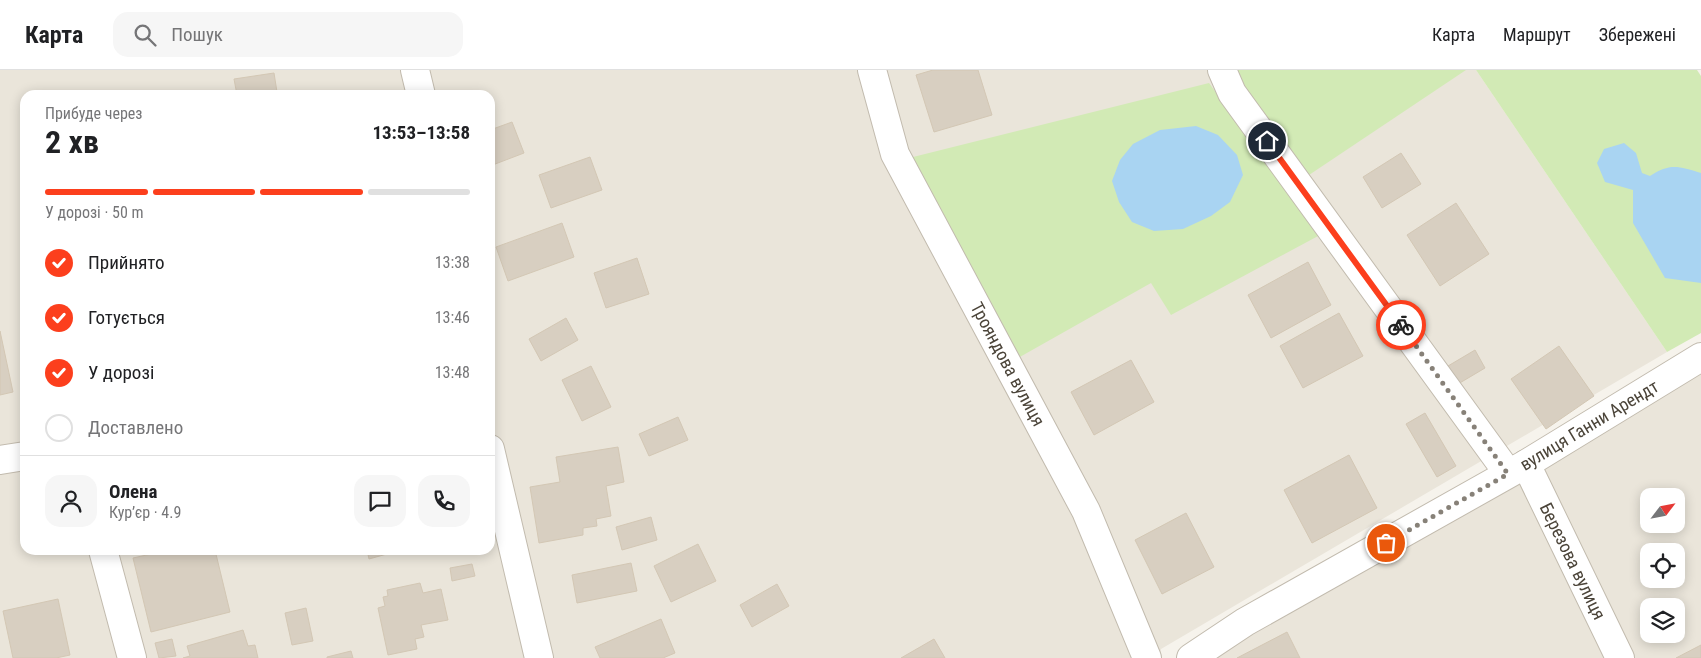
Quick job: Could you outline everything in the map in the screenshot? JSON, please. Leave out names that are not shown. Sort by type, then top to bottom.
[{"type":"street","points":[[415,70],[420,90]]},
{"type":"street","name":"Трояндова вулиця","points":[[872,70],[895,154],[1086,511],[1147,658]]},
{"type":"street","name":"Березова вулиця","points":[[1222,70],[1232,93],[1517,469],[1620,658]]},
{"type":"street","name":"вулиця Ганни Арендт","points":[[1197,656],[1245,622],[1517,469],[1701,357]]},
{"type":"street","points":[[0,460],[20,457]]},
{"type":"street","points":[[495,470],[539,658]]},
{"type":"street","points":[[104,555],[132,658]]},
{"type":"shaded area","points":[[0,70],[1476,70],[1667,352],[1161,649],[1160,658],[0,658]]},
{"type":"shaded area","points":[[1701,357],[1701,658],[1200,658]]},
{"type":"green space","points":[[1234,70],[1466,70],[1306,177],[1243,92]]},
{"type":"green space","points":[[1476,70],[1697,70],[1701,76],[1701,333],[1667,352]]},
{"type":"green space","points":[[1209,83],[1320,235],[1171,315],[1151,283],[1018,358],[909,158]]},
{"type":"water","points":[[1196,126],[1218,135],[1237,155],[1243,175],[1230,202],[1211,216],[1183,229],[1154,231],[1132,222],[1119,202],[1112,181],[1120,160],[1133,144],[1160,130]]},
{"type":"water","points":[[1624,143],[1636,153],[1642,173],[1650,176],[1663,169],[1674,167],[1701,173],[1701,283],[1665,278],[1633,223],[1633,190],[1605,182],[1597,163],[1604,149]]},
{"type":"building","points":[[933,70],[978,70],[992,115],[934,132],[916,75]]},
{"type":"building","points":[[274,73],[277,90],[236,90],[234,79]]},
{"type":"building","points":[[512,122],[524,153],[495,164],[495,128]]},
{"type":"building","points":[[1401,153],[1421,184],[1382,208],[1363,177]]},
{"type":"building","points":[[590,157],[602,190],[551,208],[539,175]]},
{"type":"building","points":[[1456,203],[1489,254],[1440,286],[1407,235]]},
{"type":"building","points":[[562,223],[574,257],[508,281],[496,247]]},
{"type":"building","points":[[637,258],[649,294],[606,308],[594,273]]},
{"type":"building","points":[[1308,262],[1331,305],[1271,338],[1248,295]]},
{"type":"building","points":[[1339,313],[1363,356],[1303,388],[1280,346]]},
{"type":"building","points":[[566,318],[578,340],[541,361],[529,339]]},
{"type":"building","points":[[0,331],[13,392],[0,395]]},
{"type":"building","points":[[1559,346],[1594,396],[1546,429],[1511,379]]},
{"type":"building","points":[[1475,350],[1485,368],[1458,384],[1448,366]]},
{"type":"building","points":[[1131,360],[1154,402],[1094,435],[1071,392]]},
{"type":"building","points":[[591,366],[611,407],[582,421],[562,380]]},
{"type":"building","points":[[1425,413],[1456,466],[1437,477],[1406,424]]},
{"type":"building","points":[[678,417],[688,440],[649,456],[639,434]]},
{"type":"building","points":[[618,447],[624,482],[606,486],[611,516],[596,519],[597,526],[583,528],[583,535],[539,543],[530,487],[560,482],[556,457]]},
{"type":"building","points":[[1349,455],[1377,508],[1312,543],[1284,490]]},
{"type":"building","points":[[1186,513],[1214,567],[1162,594],[1135,540]]},
{"type":"building","points":[[651,517],[657,540],[622,550],[616,527]]},
{"type":"building","points":[[698,544],[716,581],[671,602],[654,566]]},
{"type":"building","points":[[146,555],[216,555],[230,612],[151,632],[133,558]]},
{"type":"building","points":[[368,555],[383,555],[369,559]]},
{"type":"building","points":[[631,563],[637,591],[577,603],[572,575]]},
{"type":"building","points":[[472,564],[475,576],[452,581],[450,568]]},
{"type":"building","points":[[420,583],[423,593],[441,589],[448,620],[421,625],[424,637],[415,639],[417,649],[388,655],[378,608],[385,606],[383,597],[388,596],[387,590]]},
{"type":"building","points":[[777,584],[789,606],[752,627],[740,605]]},
{"type":"building","points":[[58,599],[70,655],[56,658],[13,658],[3,611]]},
{"type":"building","points":[[306,608],[313,641],[292,645],[285,613]]},
{"type":"building","points":[[661,619],[675,653],[663,658],[600,658],[595,647]]},
{"type":"building","points":[[243,630],[248,646],[255,645],[258,658],[183,658],[190,656],[187,646]]},
{"type":"building","points":[[1287,632],[1300,658],[1237,658]]},
{"type":"building","points":[[172,639],[176,656],[159,658],[155,643]]},
{"type":"building","points":[[934,639],[945,658],[901,658]]},
{"type":"building","points":[[1701,645],[1701,658],[1676,658]]},
{"type":"building","points":[[351,651],[353,658],[327,658],[327,657]]},
{"type":"way so far","points":[[1386,543],[1508,474],[1401,325]]},
{"type":"route","points":[[1267,141],[1401,325]]}]
